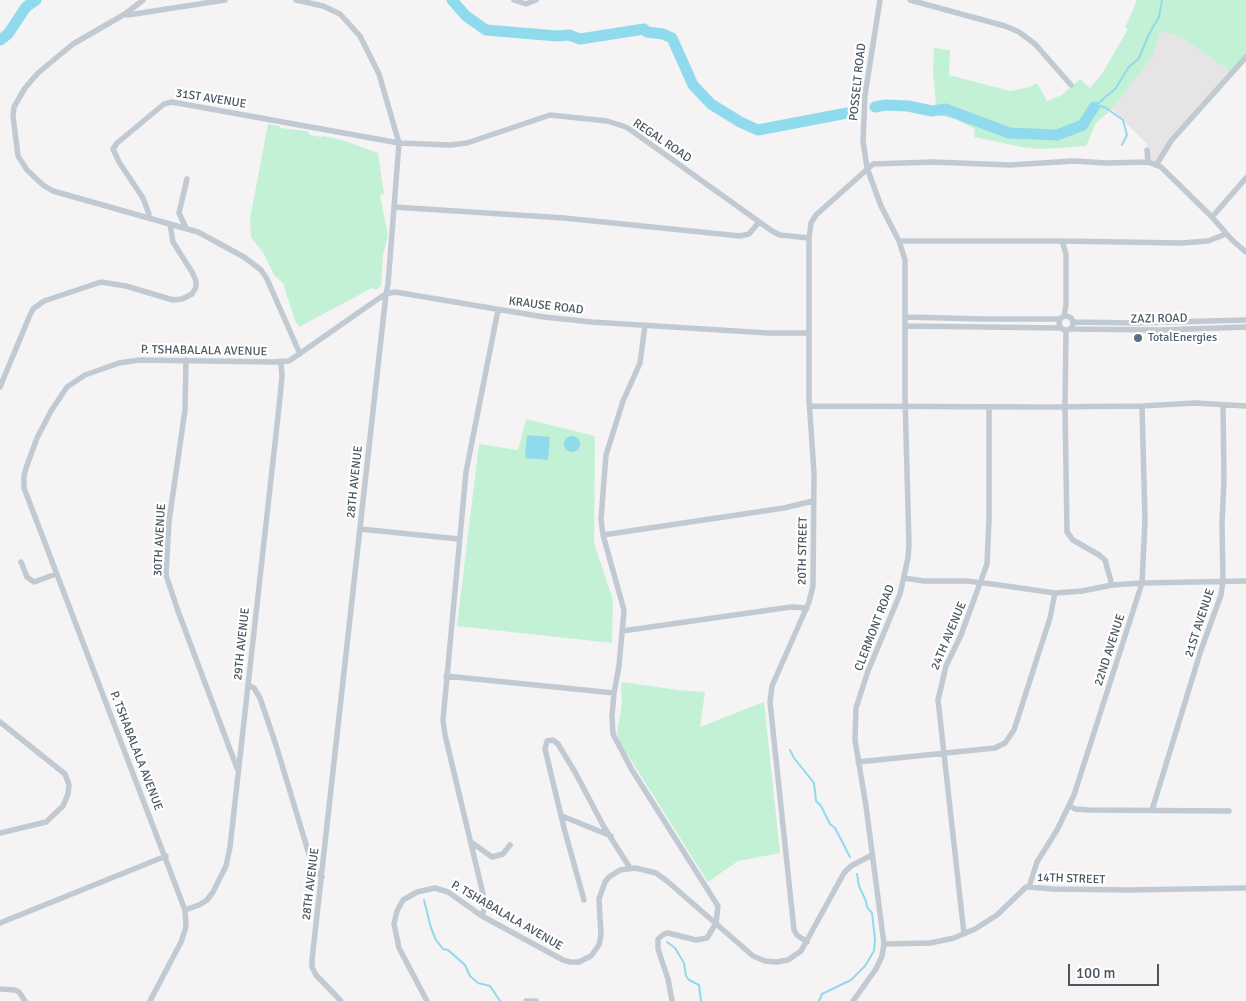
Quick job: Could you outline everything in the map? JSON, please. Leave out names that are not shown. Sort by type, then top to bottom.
[{"type":"street","points":[[143,0],[124,14],[73,44],[38,73],[25,88],[14,107],[14,130],[18,156],[27,170],[43,184],[59,193],[198,232],[244,256],[261,270],[267,279],[300,354],[386,294]]},
{"type":"street","points":[[124,14],[128,15],[224,0]]},
{"type":"street","name":"28TH AVENUE","points":[[296,0],[323,6],[340,14],[360,36],[379,74],[399,142],[388,284],[312,967],[316,976],[341,1001]]},
{"type":"street","points":[[514,0],[526,4],[536,0]]},
{"type":"street","name":"POSSELT ROAD","points":[[867,168],[863,141],[864,102],[880,0]]},
{"type":"street","points":[[910,0],[1019,32],[1035,44],[1071,85]]},
{"type":"street","points":[[1157,164],[1162,153],[1176,135],[1246,57]]},
{"type":"street","name":"31ST AVENUE","points":[[148,218],[149,214],[143,198],[118,162],[113,149],[116,144],[168,103],[185,104],[399,142]]},
{"type":"street","name":"REGAL ROAD","points":[[399,142],[460,144],[550,115],[607,121],[636,133],[759,222],[780,235],[809,238]]},
{"type":"street","points":[[1147,150],[1148,162]]},
{"type":"street","points":[[867,168],[873,164],[898,163],[1010,165],[1074,161],[1106,164],[1148,162],[1157,164],[1246,252]]},
{"type":"street","name":"20TH STREET","points":[[807,942],[797,935],[794,930],[770,702],[772,686],[812,595],[814,575],[814,473],[811,406],[809,399],[809,238],[811,223],[816,214],[867,168]]},
{"type":"street","name":"CLERMONT ROAD","points":[[853,1001],[876,969],[882,956],[884,944],[866,806],[854,732],[856,708],[868,671],[900,594],[908,558],[909,538],[905,260],[900,242],[881,206],[867,168]]},
{"type":"street","points":[[1212,217],[1246,178]]},
{"type":"street","points":[[186,228],[179,213],[187,179]]},
{"type":"street","points":[[394,207],[564,218],[740,236],[749,234],[759,222]]},
{"type":"street","points":[[0,387],[33,308],[44,301],[101,282],[117,284],[173,300],[182,299],[192,294],[196,287],[196,281],[173,242],[170,224]]},
{"type":"street","points":[[900,242],[1062,241],[1181,244],[1208,241],[1226,234]]},
{"type":"street","points":[[1062,241],[1066,254],[1065,406],[1067,532],[1073,540],[1099,554],[1105,560],[1112,585]]},
{"type":"street","name":"KRAUSE ROAD","points":[[386,294],[396,292],[498,310],[583,321],[768,334],[809,333]]},
{"type":"street","points":[[482,916],[484,903],[444,726],[446,676],[470,447],[498,310]]},
{"type":"street","name":"ZAZI ROAD","points":[[905,317],[1067,319],[1135,323],[1246,320]]},
{"type":"street","points":[[1066,329],[1067,319]]},
{"type":"street","points":[[645,325],[640,363],[622,401],[606,456],[601,509],[603,535],[623,603],[622,632],[614,693],[612,727],[617,743],[666,826],[716,902],[718,910],[716,923],[710,935],[704,939],[696,940],[668,933],[658,939],[658,949],[668,979],[672,1001]]},
{"type":"street","name":"ZAZI ROAD","points":[[905,326],[1162,330],[1246,328]]},
{"type":"street","name":"P. TSHABALALA AVENUE","points":[[150,1001],[181,942],[186,927],[185,910],[166,856],[36,521],[24,482],[26,468],[42,426],[51,411],[68,387],[85,375],[130,361],[281,362],[300,354]]},
{"type":"street","name":"30TH AVENUE","points":[[186,360],[185,410],[170,521],[166,575],[238,770]]},
{"type":"street","name":"29TH AVENUE","points":[[185,910],[200,905],[207,900],[226,866],[230,847],[279,407],[282,376],[281,362]]},
{"type":"street","points":[[811,406],[1142,406],[1195,403],[1246,406]]},
{"type":"street","name":"21ST AVENUE","points":[[1152,810],[1201,650],[1221,595],[1223,581],[1223,405]]},
{"type":"street","name":"24TH AVENUE","points":[[964,934],[938,708],[938,693],[946,666],[961,635],[986,570],[988,557],[989,406]]},
{"type":"street","name":"22ND AVENUE","points":[[1029,887],[1037,862],[1070,806],[1142,582],[1145,520],[1142,406]]},
{"type":"street","points":[[603,535],[784,508],[813,501]]},
{"type":"street","points":[[360,529],[459,539]]},
{"type":"street","points":[[21,562],[27,577],[34,582],[56,574]]},
{"type":"street","points":[[904,578],[924,581],[981,583],[1055,593],[1142,582],[1246,581]]},
{"type":"street","points":[[858,762],[995,748],[1005,743],[1010,738],[1050,618],[1055,593]]},
{"type":"street","points":[[622,632],[791,607],[806,608]]},
{"type":"street","points":[[446,676],[614,693]]},
{"type":"street","points":[[248,684],[254,688],[260,698],[311,861],[322,877]]},
{"type":"street","points":[[0,722],[65,774],[69,785],[68,794],[63,806],[49,819],[0,834]]},
{"type":"street","points":[[584,900],[544,749],[547,741],[551,740],[558,744],[630,868],[644,870],[662,877],[753,956],[765,961],[777,962],[788,960],[801,951],[844,872],[872,855]]},
{"type":"street","points":[[1070,806],[1075,809],[1089,810],[1229,811]]},
{"type":"street","points":[[562,816],[611,836]]},
{"type":"street","points":[[471,842],[492,857],[503,854],[510,845]]},
{"type":"street","points":[[0,923],[166,856]]},
{"type":"street","name":"P. TSHABALALA AVENUE","points":[[426,1001],[399,948],[395,936],[394,919],[403,900],[417,892],[435,888],[448,892],[482,916],[563,960],[570,962],[585,960],[600,945],[600,899],[602,887],[614,873],[630,868]]},
{"type":"street","name":"14TH STREET","points":[[884,944],[930,943],[964,934],[998,915],[1026,887],[1128,890],[1155,888],[1246,888]]},
{"type":"street","points":[[0,989],[15,990],[19,992],[25,1001]]},
{"type":"street","points":[[526,1001],[536,1001]]},
{"type":"shaded area","points":[[1161,31],[1181,37],[1231,72],[1180,129],[1157,164],[1148,162],[1147,144],[1112,109],[1151,59]]},
{"type":"green space","points":[[1137,0],[1246,0],[1246,56],[1231,72],[1181,37],[1161,31],[1151,59],[1112,109],[1096,123],[1086,146],[1041,149],[1022,147],[974,137],[975,129],[955,119],[937,115],[933,72],[934,48],[950,50],[949,75],[1010,91],[1030,87],[1037,83],[1047,101],[1062,95],[1080,79],[1090,88],[1102,74],[1128,29],[1125,28]]},
{"type":"green space","points":[[268,124],[280,126],[280,128],[307,131],[310,135],[342,140],[378,153],[384,194],[380,195],[388,236],[383,255],[381,286],[376,290],[372,288],[299,327],[283,283],[274,275],[264,254],[251,237],[250,219]]},
{"type":"green space","points":[[526,419],[595,436],[594,543],[613,600],[612,643],[457,626],[479,444],[518,450]]},
{"type":"green space","points":[[622,682],[705,692],[700,727],[764,702],[780,853],[738,861],[708,882],[619,741],[617,733],[622,703]]},
{"type":"water","points":[[527,435],[550,437],[548,460],[525,458]]},
{"type":"water","points":[[569,436],[575,436],[580,441],[578,450],[569,452],[564,447],[564,441]]},
{"type":"waterway","points":[[0,40],[8,34],[26,7],[36,0]]},
{"type":"waterway","points":[[452,0],[466,16],[486,30],[557,36],[569,35],[580,39],[644,29],[647,32],[663,34],[672,38],[693,85],[711,104],[740,122],[758,130],[847,113]]},
{"type":"waterway","points":[[1094,107],[1116,88],[1128,68],[1139,58],[1149,34],[1159,17],[1162,0]]},
{"type":"waterway","points":[[875,107],[886,105],[908,106],[932,111],[945,109],[1009,133],[1057,135],[1083,125],[1094,107]]},
{"type":"waterway","points":[[1094,107],[1106,108],[1123,120],[1127,135],[1122,145]]},
{"type":"waterway","points":[[790,750],[814,783],[816,801],[821,806],[830,824],[835,828],[850,857]]},
{"type":"waterway","points":[[819,1001],[822,994],[851,980],[865,966],[874,951],[875,939],[872,913],[867,907],[859,886],[857,874]]},
{"type":"waterway","points":[[424,900],[436,940],[443,949],[448,950],[465,965],[470,976],[478,983],[490,986],[500,1001]]},
{"type":"waterway","points":[[667,942],[675,948],[684,963],[686,976],[689,980],[699,985],[701,1001]]},
{"type":"place","name":"TotalEnergies","points":[[1138,338]]}]
